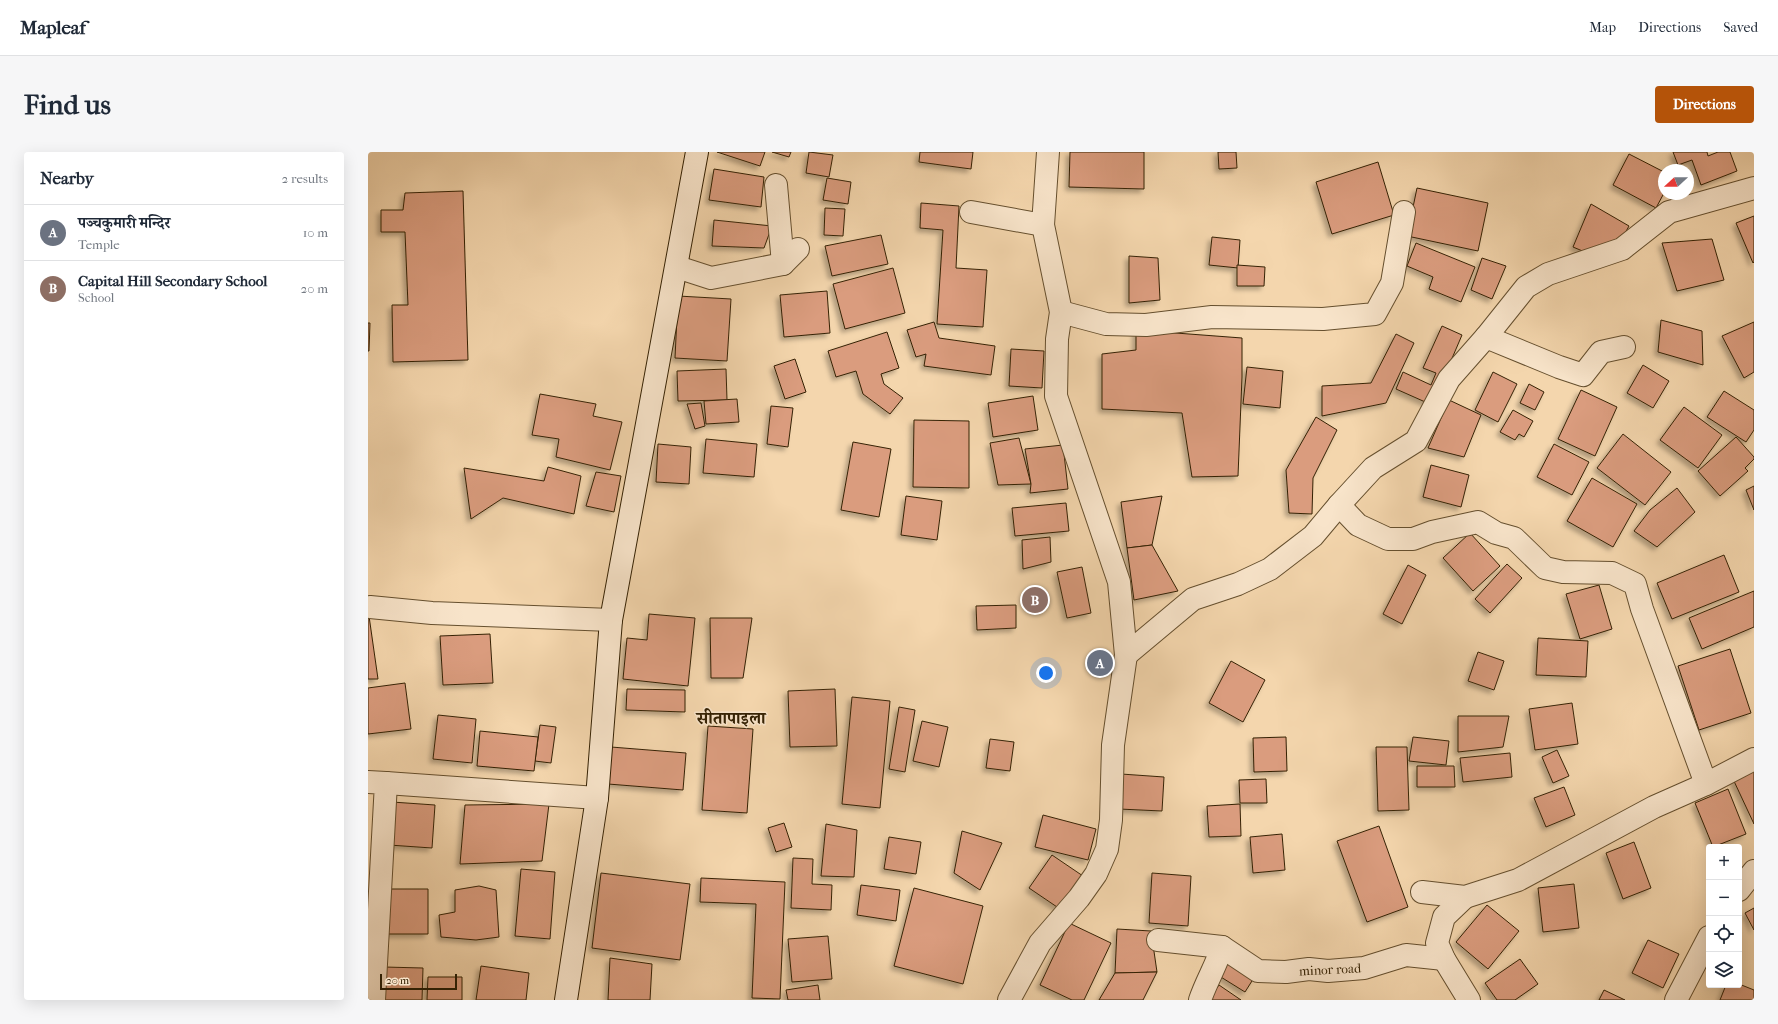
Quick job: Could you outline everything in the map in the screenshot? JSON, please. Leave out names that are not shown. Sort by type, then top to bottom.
[{"type":"street","points":[[566,1000],[597,798],[611,620],[678,267],[697,152]]},
{"type":"street","points":[[1009,1000],[1040,943],[1079,898],[1096,874],[1107,849],[1110,820],[1113,745],[1126,654],[1119,582],[1056,396],[1056,339],[1061,312],[1043,225],[1048,152]]},
{"type":"street","points":[[776,185],[783,264]]},
{"type":"street","points":[[1126,654],[1193,600],[1238,584],[1270,569],[1313,536],[1373,468],[1416,441],[1449,379],[1486,337],[1526,287],[1548,274],[1622,249],[1669,212],[1754,188]]},
{"type":"street","points":[[970,212],[1043,225]]},
{"type":"street","points":[[1061,312],[1106,324],[1140,325],[1212,318],[1323,319],[1375,314],[1392,283],[1404,212]]},
{"type":"street","points":[[678,267],[710,278],[783,264],[798,249]]},
{"type":"street","points":[[1486,337],[1559,368],[1583,376],[1601,352],[1624,347]]},
{"type":"street","points":[[1339,505],[1358,524],[1388,539],[1413,539],[1432,532],[1478,522],[1496,533],[1514,538],[1545,568],[1563,572],[1612,573],[1635,584],[1642,609],[1706,784]]},
{"type":"street","points":[[370,607],[432,613],[611,620]]},
{"type":"street","points":[[1422,892],[1465,897],[1518,880],[1654,807],[1706,784],[1754,759]]},
{"type":"street","points":[[374,1000],[374,903],[377,782],[597,798]]},
{"type":"street","points":[[1742,886],[1754,871]]},
{"type":"street","points":[[1465,897],[1444,917],[1437,943],[1444,959],[1469,1000]]},
{"type":"street","points":[[1676,1000],[1706,943]]},
{"type":"street","name":"minor road","points":[[1200,1000],[1204,987],[1217,962],[1222,947],[1258,971],[1286,972],[1309,969],[1328,971],[1364,968],[1406,956],[1444,959]]},
{"type":"building","points":[[717,152],[765,152],[760,166]]},
{"type":"building","points":[[772,152],[791,152],[789,157]]},
{"type":"building","points":[[809,152],[833,155],[829,177],[806,173]]},
{"type":"building","points":[[920,152],[973,152],[971,169],[919,162]]},
{"type":"building","points":[[1070,152],[1144,152],[1144,189],[1069,187]]},
{"type":"building","points":[[1218,152],[1236,152],[1237,168],[1219,169]]},
{"type":"building","points":[[1673,152],[1707,152],[1708,156],[1718,152],[1730,152],[1737,171],[1701,185],[1692,160],[1678,164]]},
{"type":"building","points":[[1629,154],[1658,169],[1658,200],[1660,200],[1656,208],[1613,185]]},
{"type":"building","points":[[1378,162],[1394,215],[1332,234],[1316,182]]},
{"type":"building","points":[[714,169],[764,177],[761,207],[709,200]]},
{"type":"building","points":[[827,178],[851,182],[848,204],[823,200]]},
{"type":"building","points":[[1417,188],[1488,203],[1478,251],[1407,236]]},
{"type":"building","points":[[463,191],[468,360],[393,362],[392,305],[408,305],[405,232],[381,232],[381,210],[403,210],[405,193]]},
{"type":"building","points":[[921,203],[959,206],[956,268],[987,270],[983,327],[937,324],[943,230],[920,228]]},
{"type":"building","points":[[1591,204],[1629,226],[1618,246],[1592,255],[1573,247]]},
{"type":"building","points":[[825,208],[845,209],[843,236],[824,235]]},
{"type":"building","points":[[1754,216],[1754,262],[1753,263],[1736,223]]},
{"type":"building","points":[[714,220],[772,226],[764,248],[712,246]]},
{"type":"building","points":[[881,235],[888,264],[832,276],[825,246]]},
{"type":"building","points":[[1212,237],[1240,240],[1238,268],[1209,265]]},
{"type":"building","points":[[1712,239],[1724,280],[1677,291],[1662,243]]},
{"type":"building","points":[[1416,243],[1475,267],[1461,302],[1429,289],[1433,277],[1407,266]]},
{"type":"building","points":[[1129,256],[1158,258],[1160,300],[1129,303]]},
{"type":"building","points":[[1482,258],[1506,266],[1492,299],[1471,290]]},
{"type":"building","points":[[1237,265],[1265,267],[1264,286],[1237,286]]},
{"type":"building","points":[[893,268],[905,313],[845,329],[833,284]]},
{"type":"building","points":[[827,291],[830,333],[784,337],[780,295]]},
{"type":"building","points":[[678,296],[731,299],[727,361],[675,358]]},
{"type":"building","points":[[1661,320],[1702,331],[1703,365],[1658,352]]},
{"type":"building","points":[[934,322],[939,338],[995,346],[991,375],[924,366],[926,354],[916,357],[907,330]]},
{"type":"building","points":[[1754,322],[1754,372],[1744,378],[1722,336]]},
{"type":"building","points":[[368,323],[370,323],[369,351],[368,351]]},
{"type":"building","points":[[1442,326],[1462,335],[1432,405],[1396,389],[1403,372],[1431,385],[1436,373],[1423,368]]},
{"type":"building","points":[[1136,330],[1242,338],[1238,476],[1192,477],[1182,413],[1102,409],[1102,354],[1136,350]]},
{"type":"building","points":[[887,332],[899,368],[881,374],[884,384],[903,398],[890,414],[863,394],[856,371],[836,377],[828,351]]},
{"type":"building","points":[[1396,334],[1414,343],[1386,403],[1322,416],[1322,386],[1371,383]]},
{"type":"building","points":[[1011,349],[1044,351],[1042,388],[1009,386]]},
{"type":"building","points":[[795,359],[806,392],[785,399],[774,366]]},
{"type":"building","points":[[1643,365],[1669,381],[1653,408],[1627,393]]},
{"type":"building","points":[[1247,367],[1283,371],[1280,408],[1243,404]]},
{"type":"building","points":[[726,369],[727,400],[678,401],[677,371]]},
{"type":"building","points":[[1493,372],[1517,384],[1498,422],[1475,410]]},
{"type":"building","points":[[1529,384],[1544,392],[1535,410],[1520,403]]},
{"type":"building","points":[[1581,390],[1617,407],[1595,456],[1558,439]]},
{"type":"building","points":[[1724,391],[1754,410],[1754,430],[1746,442],[1707,417]]},
{"type":"building","points":[[540,394],[596,404],[593,416],[622,422],[610,470],[556,457],[559,439],[532,435]]},
{"type":"building","points":[[1033,396],[1038,430],[993,437],[988,403]]},
{"type":"building","points":[[737,399],[739,422],[706,424],[704,401]]},
{"type":"building","points":[[1449,400],[1481,415],[1464,457],[1428,448]]},
{"type":"building","points":[[701,403],[705,426],[695,429],[687,404]]},
{"type":"building","points":[[771,406],[793,408],[788,447],[767,444]]},
{"type":"building","points":[[1684,407],[1722,435],[1698,468],[1660,440]]},
{"type":"building","points":[[1513,410],[1533,421],[1524,437],[1519,434],[1515,440],[1500,432]]},
{"type":"building","points":[[1316,417],[1337,430],[1313,478],[1312,514],[1289,513],[1286,470]]},
{"type":"building","points":[[914,420],[969,421],[969,488],[913,487]]},
{"type":"building","points":[[1623,434],[1671,472],[1645,505],[1597,468]]},
{"type":"building","points":[[1736,437],[1754,457],[1754,459],[1745,468],[1748,471],[1720,496],[1698,471]]},
{"type":"building","points":[[1019,438],[1031,484],[998,485],[990,443]]},
{"type":"building","points":[[706,439],[757,444],[754,477],[703,473]]},
{"type":"building","points":[[853,442],[891,449],[879,517],[841,510]]},
{"type":"building","points":[[658,444],[691,447],[689,484],[656,482]]},
{"type":"building","points":[[1554,444],[1589,462],[1572,495],[1537,477]]},
{"type":"building","points":[[1063,445],[1068,489],[1030,493],[1031,484],[1025,449]]},
{"type":"building","points":[[1431,465],[1469,475],[1461,507],[1423,497]]},
{"type":"building","points":[[548,467],[581,476],[574,514],[503,498],[471,519],[464,468],[544,481]]},
{"type":"building","points":[[596,472],[621,476],[614,512],[586,506]]},
{"type":"building","points":[[1592,478],[1637,504],[1613,547],[1567,521]]},
{"type":"building","points":[[1754,486],[1754,510],[1746,490]]},
{"type":"building","points":[[1677,488],[1695,512],[1657,547],[1634,531],[1650,510]]},
{"type":"building","points":[[906,496],[942,501],[937,540],[901,535]]},
{"type":"building","points":[[1162,496],[1152,545],[1127,548],[1121,502]]},
{"type":"building","points":[[1066,503],[1069,531],[1015,536],[1012,508]]},
{"type":"building","points":[[1470,533],[1500,566],[1473,591],[1443,558]]},
{"type":"building","points":[[1050,537],[1051,562],[1023,569],[1022,540]]},
{"type":"building","points":[[1152,545],[1178,591],[1134,600],[1127,548]]},
{"type":"building","points":[[1724,555],[1739,592],[1672,619],[1657,583]]},
{"type":"building","points":[[1507,564],[1522,578],[1490,613],[1475,599]]},
{"type":"building","points":[[1408,565],[1426,575],[1402,624],[1383,614]]},
{"type":"building","points":[[1082,567],[1091,613],[1067,618],[1057,572]]},
{"type":"building","points":[[1599,585],[1612,629],[1580,639],[1566,594]]},
{"type":"building","points":[[1754,591],[1754,627],[1702,649],[1689,618]]},
{"type":"building","points":[[1016,605],[1016,628],[977,630],[976,606]]},
{"type":"building","points":[[649,614],[695,618],[688,686],[623,679],[627,638],[647,640]]},
{"type":"building","points":[[369,616],[378,679],[368,679]]},
{"type":"building","points":[[710,618],[752,618],[743,678],[711,678]]},
{"type":"building","points":[[490,634],[493,683],[443,685],[440,636]]},
{"type":"building","points":[[1538,638],[1588,641],[1586,677],[1536,675]]},
{"type":"building","points":[[1730,649],[1751,713],[1699,730],[1678,666]]},
{"type":"building","points":[[1478,652],[1504,661],[1494,690],[1468,681]]},
{"type":"building","points":[[1231,661],[1265,680],[1243,722],[1209,703]]},
{"type":"building","points":[[405,683],[411,729],[368,734],[368,688]]},
{"type":"building","points":[[627,689],[685,690],[685,712],[626,710]]},
{"type":"building","points":[[835,689],[837,746],[790,747],[788,691]]},
{"type":"building","points":[[852,697],[890,701],[880,808],[842,804]]},
{"type":"building","points":[[1572,703],[1578,744],[1535,750],[1529,709]]},
{"type":"building","points":[[899,707],[915,710],[905,772],[889,769]]},
{"type":"building","points":[[438,715],[476,719],[472,763],[433,759]]},
{"type":"building","points":[[1458,716],[1509,716],[1503,747],[1458,752]]},
{"type":"building","points":[[922,721],[948,727],[939,767],[913,761]]},
{"type":"building","points":[[540,725],[556,727],[551,763],[535,761]]},
{"type":"building","points":[[708,726],[753,729],[747,813],[702,810]]},
{"type":"building","points":[[480,731],[538,737],[534,771],[477,766]]},
{"type":"building","points":[[1286,737],[1287,771],[1254,772],[1253,738]]},
{"type":"building","points":[[1413,737],[1449,741],[1446,765],[1409,761]]},
{"type":"building","points":[[990,739],[1014,742],[1010,771],[986,768]]},
{"type":"building","points":[[611,747],[686,753],[683,790],[608,784]]},
{"type":"building","points":[[1376,747],[1407,747],[1409,810],[1378,811]]},
{"type":"building","points":[[1557,750],[1569,776],[1553,783],[1542,757]]},
{"type":"building","points":[[1510,753],[1512,777],[1463,782],[1460,758]]},
{"type":"building","points":[[1417,766],[1454,766],[1455,787],[1417,787]]},
{"type":"building","points":[[1754,769],[1754,824],[1733,779]]},
{"type":"building","points":[[1121,774],[1164,777],[1162,811],[1119,809]]},
{"type":"building","points":[[1266,779],[1267,803],[1240,803],[1239,780]]},
{"type":"building","points":[[1564,787],[1575,815],[1546,827],[1534,798]]},
{"type":"building","points":[[1728,789],[1746,834],[1721,844],[1712,844],[1695,803]]},
{"type":"building","points":[[392,802],[435,805],[432,848],[389,845]]},
{"type":"building","points":[[549,804],[542,861],[460,864],[465,805]]},
{"type":"building","points":[[1240,804],[1241,836],[1209,837],[1207,806]]},
{"type":"building","points":[[1043,815],[1096,829],[1088,860],[1035,847]]},
{"type":"building","points":[[784,823],[792,847],[776,852],[768,828]]},
{"type":"building","points":[[826,824],[857,830],[854,877],[821,876]]},
{"type":"building","points":[[1379,826],[1408,907],[1367,922],[1337,841]]},
{"type":"building","points":[[962,831],[1002,843],[980,890],[954,873]]},
{"type":"building","points":[[1282,834],[1285,870],[1253,873],[1250,837]]},
{"type":"building","points":[[889,837],[921,842],[916,874],[884,869]]},
{"type":"building","points":[[1634,842],[1651,888],[1623,899],[1606,853]]},
{"type":"building","points":[[1052,855],[1083,876],[1060,909],[1029,888]]},
{"type":"building","points":[[793,858],[813,859],[812,884],[832,885],[831,910],[791,908]]},
{"type":"building","points":[[521,869],[555,872],[550,939],[515,936]]},
{"type":"building","points":[[601,873],[690,884],[680,960],[592,948]]},
{"type":"building","points":[[1152,873],[1191,876],[1188,926],[1149,923]]},
{"type":"building","points":[[701,878],[785,882],[780,999],[752,998],[756,904],[700,902]]},
{"type":"building","points":[[1574,884],[1579,928],[1543,932],[1538,888]]},
{"type":"building","points":[[861,885],[900,890],[896,921],[857,915]]},
{"type":"building","points":[[479,886],[496,890],[499,937],[476,940],[441,937],[439,915],[455,912],[455,890]]},
{"type":"building","points":[[914,888],[983,906],[963,984],[894,966]]},
{"type":"building","points":[[385,889],[428,889],[428,934],[384,934]]},
{"type":"building","points":[[1487,905],[1519,931],[1488,969],[1456,942]]},
{"type":"building","points":[[1754,908],[1754,930],[1745,913]]},
{"type":"building","points":[[1069,923],[1111,943],[1084,1000],[1072,1000],[1040,985]]},
{"type":"building","points":[[1117,929],[1151,931],[1157,972],[1115,973]]},
{"type":"building","points":[[828,936],[832,979],[792,982],[788,939]]},
{"type":"building","points":[[1648,940],[1679,954],[1663,988],[1632,973]]},
{"type":"building","points":[[1228,955],[1257,973],[1245,992],[1216,974]]},
{"type":"building","points":[[610,958],[652,964],[650,1000],[608,1000]]},
{"type":"building","points":[[1520,959],[1538,984],[1515,1000],[1497,1000],[1485,983]]},
{"type":"building","points":[[481,966],[529,973],[526,1000],[476,1000]]},
{"type":"building","points":[[384,967],[423,968],[422,1000],[383,1000]]},
{"type":"building","points":[[1157,972],[1143,1000],[1099,1000],[1115,973]]},
{"type":"building","points":[[428,977],[462,977],[462,1000],[427,1000]]},
{"type":"building","points":[[818,985],[820,1000],[788,1000],[786,990]]},
{"type":"building","points":[[1219,985],[1241,1000],[1208,1000]]},
{"type":"building","points":[[1742,985],[1754,990],[1754,1000],[1720,1000],[1725,988],[1742,988]]},
{"type":"building","points":[[1604,990],[1625,1000],[1599,1000]]},
{"type":"place","name":"Capital Hill Secondary School","points":[[1035,600]]},
{"type":"place","name":"पञ्चकुमारी मन्दिर","points":[[1100,663]]},
{"type":"district","name":"सीतापाइला","points":[[731,718]]}]
